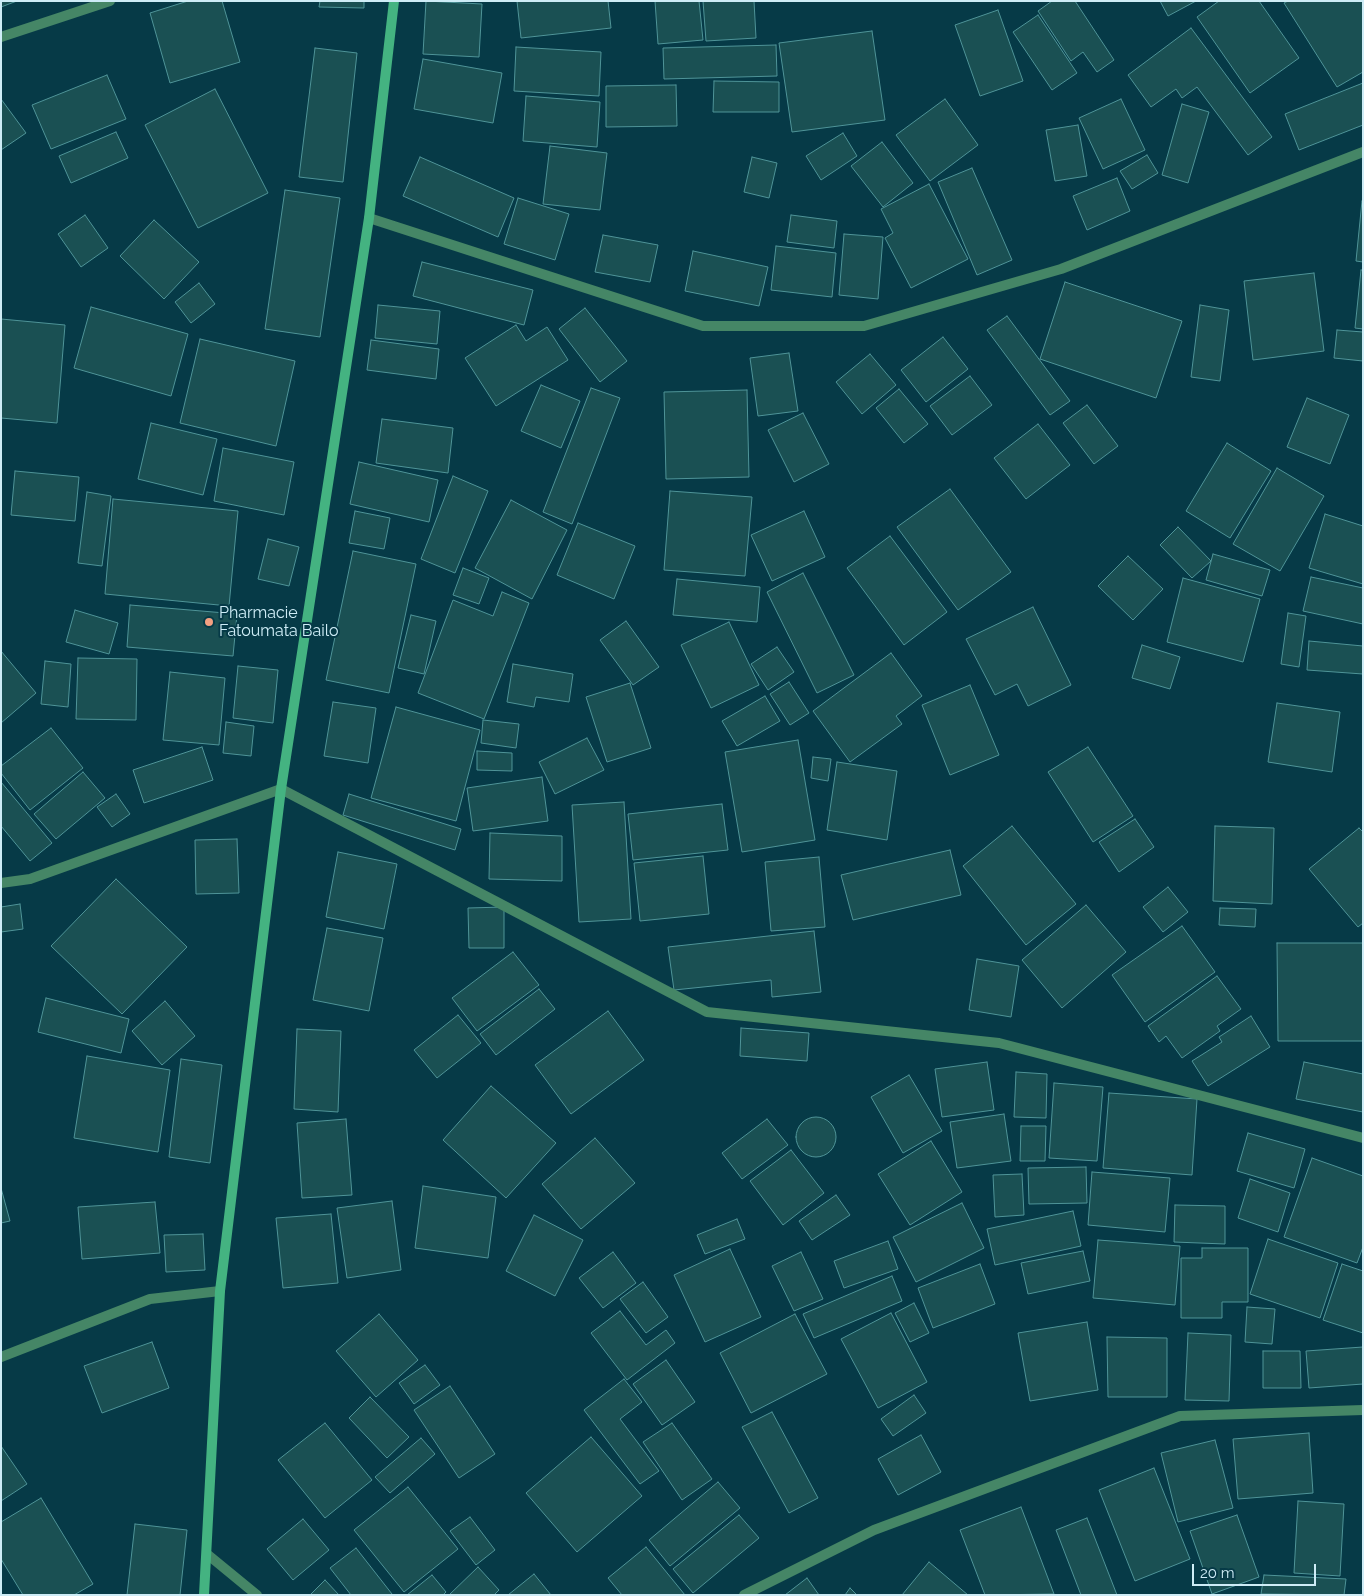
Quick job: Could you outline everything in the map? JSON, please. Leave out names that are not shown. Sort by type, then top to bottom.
[{"type":"street","points":[[1,36],[110,1]]},
{"type":"street","points":[[204,1595],[220,1291],[281,789],[370,218],[394,1]]},
{"type":"street","points":[[370,218],[703,326],[864,326],[1061,269],[1363,152]]},
{"type":"street","points":[[1,884],[30,879],[281,789],[707,1012],[999,1042],[1363,1138]]},
{"type":"street","points":[[1,1357],[150,1299],[220,1291]]},
{"type":"street","points":[[744,1595],[874,1530],[1180,1416],[1363,1410]]},
{"type":"street","points":[[207,1554],[257,1595]]},
{"type":"building","points":[[1,1],[17,1],[1,7]]},
{"type":"building","points":[[188,1],[222,1],[240,62],[170,83],[150,13]]},
{"type":"building","points":[[320,1],[364,1],[364,8],[319,7]]},
{"type":"building","points":[[426,1],[482,4],[479,57],[423,54]]},
{"type":"building","points":[[517,1],[608,1],[611,28],[521,38]]},
{"type":"building","points":[[655,1],[699,1],[703,40],[658,44]]},
{"type":"building","points":[[703,1],[754,1],[756,38],[706,41]]},
{"type":"building","points":[[1052,1],[1075,1],[1114,60],[1097,72],[1083,52],[1071,61],[1038,11]]},
{"type":"building","points":[[1160,1],[1196,1],[1168,16]]},
{"type":"building","points":[[1219,1],[1259,1],[1299,58],[1250,93],[1197,17]]},
{"type":"building","points":[[1288,1],[1363,1],[1363,72],[1337,87],[1284,3]]},
{"type":"building","points":[[998,10],[1023,81],[980,96],[955,25]]},
{"type":"building","points":[[1038,15],[1077,73],[1052,90],[1013,32]]},
{"type":"building","points":[[1191,28],[1272,137],[1248,155],[1197,87],[1182,98],[1176,89],[1151,107],[1128,75]]},
{"type":"building","points":[[872,31],[885,120],[792,132],[779,43]]},
{"type":"building","points":[[776,45],[777,76],[664,79],[663,48]]},
{"type":"building","points":[[516,47],[601,52],[599,96],[514,91]]},
{"type":"building","points":[[315,48],[357,53],[343,182],[299,177]]},
{"type":"building","points":[[423,59],[502,73],[493,123],[414,109]]},
{"type":"building","points":[[107,75],[126,119],[51,149],[32,105]]},
{"type":"building","points":[[714,81],[779,82],[779,112],[713,112]]},
{"type":"building","points":[[1363,83],[1363,125],[1299,150],[1285,114]]},
{"type":"building","points":[[676,85],[677,126],[606,127],[606,86]]},
{"type":"building","points":[[215,89],[268,193],[198,228],[145,125]]},
{"type":"building","points":[[526,96],[600,102],[597,147],[523,141]]},
{"type":"building","points":[[1,99],[26,133],[1,150]]},
{"type":"building","points":[[945,99],[978,145],[930,181],[896,135]]},
{"type":"building","points":[[1121,99],[1145,150],[1103,169],[1079,118]]},
{"type":"building","points":[[1182,104],[1209,112],[1188,183],[1162,175]]},
{"type":"building","points":[[1078,125],[1087,176],[1055,181],[1046,130]]},
{"type":"building","points":[[116,132],[128,158],[71,183],[59,156]]},
{"type":"building","points":[[843,133],[857,156],[821,180],[806,156]]},
{"type":"building","points":[[882,142],[913,183],[883,207],[851,166]]},
{"type":"building","points":[[550,146],[607,153],[600,210],[543,204]]},
{"type":"building","points":[[1147,155],[1158,173],[1132,189],[1120,171]]},
{"type":"building","points":[[420,157],[514,198],[498,237],[403,196]]},
{"type":"building","points":[[752,157],[777,163],[769,198],[744,192]]},
{"type":"building","points":[[972,168],[1012,260],[977,275],[938,182]]},
{"type":"building","points":[[1117,178],[1130,211],[1087,230],[1073,196]]},
{"type":"building","points":[[929,184],[968,259],[911,288],[885,238],[893,233],[881,209]]},
{"type":"building","points":[[285,190],[340,198],[320,337],[265,329]]},
{"type":"building","points":[[518,198],[569,214],[555,260],[504,244]]},
{"type":"building","points":[[1363,201],[1363,262],[1356,261]]},
{"type":"building","points":[[85,215],[108,248],[81,267],[58,234]]},
{"type":"building","points":[[791,215],[837,221],[834,248],[787,242]]},
{"type":"building","points":[[154,220],[199,262],[164,299],[120,256]]},
{"type":"building","points":[[844,234],[883,237],[878,299],[839,295]]},
{"type":"building","points":[[603,235],[658,245],[650,282],[595,272]]},
{"type":"building","points":[[776,246],[836,253],[832,297],[771,290]]},
{"type":"building","points":[[693,251],[768,267],[759,306],[685,291]]},
{"type":"building","points":[[422,262],[533,290],[524,325],[413,296]]},
{"type":"building","points":[[1361,270],[1363,270],[1363,329],[1355,328]]},
{"type":"building","points":[[1314,273],[1324,351],[1253,360],[1244,281]]},
{"type":"building","points":[[1065,282],[1182,321],[1156,398],[1040,359]]},
{"type":"building","points":[[199,283],[215,304],[191,323],[175,302]]},
{"type":"building","points":[[378,305],[440,311],[437,344],[375,338]]},
{"type":"building","points":[[1200,305],[1229,310],[1220,381],[1191,377]]},
{"type":"building","points":[[91,307],[188,334],[171,396],[74,368]]},
{"type":"building","points":[[585,308],[627,361],[600,382],[559,329]]},
{"type":"building","points":[[1007,316],[1070,401],[1050,415],[987,330]]},
{"type":"building","points":[[1,319],[65,325],[57,423],[1,418]]},
{"type":"building","points":[[516,325],[526,341],[547,327],[568,360],[496,406],[465,358]]},
{"type":"building","points":[[1337,330],[1363,332],[1363,361],[1334,358]]},
{"type":"building","points":[[943,337],[968,369],[926,402],[901,370]]},
{"type":"building","points":[[200,339],[295,361],[276,446],[180,423]]},
{"type":"building","points":[[371,340],[439,349],[436,379],[367,370]]},
{"type":"building","points":[[789,353],[798,411],[758,416],[750,358]]},
{"type":"building","points":[[870,354],[896,385],[862,414],[836,382]]},
{"type":"building","points":[[970,376],[992,405],[952,435],[930,406]]},
{"type":"building","points":[[541,385],[580,401],[561,448],[521,431]]},
{"type":"building","points":[[591,388],[620,398],[572,524],[543,512]]},
{"type":"building","points":[[899,389],[928,424],[904,443],[876,408]]},
{"type":"building","points":[[747,390],[749,477],[666,479],[664,392]]},
{"type":"building","points":[[1307,398],[1349,415],[1330,464],[1287,447]]},
{"type":"building","points":[[1087,405],[1118,446],[1094,464],[1063,423]]},
{"type":"building","points":[[803,413],[829,464],[794,482],[768,430]]},
{"type":"building","points":[[382,419],[453,428],[448,473],[376,463]]},
{"type":"building","points":[[151,423],[217,439],[203,495],[138,479]]},
{"type":"building","points":[[1038,424],[1070,465],[1026,499],[994,458]]},
{"type":"building","points":[[1227,443],[1271,471],[1230,538],[1186,511]]},
{"type":"building","points":[[223,448],[294,462],[284,515],[214,501]]},
{"type":"building","points":[[359,462],[438,480],[429,522],[350,504]]},
{"type":"building","points":[[1277,468],[1324,496],[1280,571],[1233,544]]},
{"type":"building","points":[[15,471],[79,477],[75,521],[11,515]]},
{"type":"building","points":[[453,476],[488,491],[455,573],[421,559]]},
{"type":"building","points":[[950,489],[1011,572],[958,610],[897,527]]},
{"type":"building","points":[[670,491],[752,497],[745,576],[664,570]]},
{"type":"building","points":[[87,492],[111,496],[102,566],[78,563]]},
{"type":"building","points":[[113,499],[238,511],[229,606],[105,594]]},
{"type":"building","points":[[511,500],[567,530],[532,599],[475,568]]},
{"type":"building","points":[[355,511],[390,518],[384,549],[349,543]]},
{"type":"building","points":[[804,511],[825,557],[772,581],[751,535]]},
{"type":"building","points":[[1325,514],[1363,526],[1363,584],[1309,568]]},
{"type":"building","points":[[578,523],[635,546],[614,599],[557,575]]},
{"type":"building","points":[[1178,527],[1211,561],[1192,578],[1160,545]]},
{"type":"building","points":[[890,536],[947,612],[904,645],[847,568]]},
{"type":"building","points":[[268,539],[299,547],[289,586],[258,579]]},
{"type":"building","points":[[353,551],[416,564],[389,693],[326,680]]},
{"type":"building","points":[[1213,554],[1270,570],[1262,596],[1206,580]]},
{"type":"building","points":[[1128,556],[1163,589],[1133,620],[1098,586]]},
{"type":"building","points":[[463,568],[489,578],[479,604],[453,595]]},
{"type":"building","points":[[803,573],[854,675],[817,693],[767,592]]},
{"type":"building","points":[[1311,577],[1363,588],[1363,624],[1303,611]]},
{"type":"building","points":[[1183,578],[1260,599],[1243,662],[1167,642]]},
{"type":"building","points":[[677,579],[760,587],[757,622],[673,615]]},
{"type":"building","points":[[502,592],[529,603],[484,719],[418,693],[453,600],[493,616]]},
{"type":"building","points":[[130,605],[237,614],[233,656],[127,647]]},
{"type":"building","points":[[1033,607],[1071,685],[1028,706],[1017,684],[995,695],[966,639]]},
{"type":"building","points":[[75,610],[118,623],[109,654],[66,642]]},
{"type":"building","points":[[1288,613],[1306,616],[1299,667],[1281,664]]},
{"type":"building","points":[[411,615],[436,621],[424,674],[398,668]]},
{"type":"building","points":[[626,621],[659,667],[633,685],[600,640]]},
{"type":"building","points":[[729,622],[759,685],[711,708],[681,645]]},
{"type":"building","points":[[1309,641],[1363,646],[1363,674],[1307,670]]},
{"type":"building","points":[[1142,645],[1180,657],[1170,689],[1132,678]]},
{"type":"building","points":[[777,647],[794,672],[768,690],[751,664]]},
{"type":"building","points":[[1,651],[36,693],[1,723]]},
{"type":"building","points":[[891,653],[922,696],[896,716],[902,724],[850,762],[813,711]]},
{"type":"building","points":[[78,658],[137,659],[136,720],[76,719]]},
{"type":"building","points":[[45,661],[71,664],[68,707],[41,704]]},
{"type":"building","points":[[513,664],[573,674],[569,702],[536,697],[534,707],[507,702]]},
{"type":"building","points":[[238,666],[278,670],[273,723],[233,718]]},
{"type":"building","points":[[170,672],[225,678],[219,745],[163,740]]},
{"type":"building","points":[[789,682],[809,713],[790,725],[770,694]]},
{"type":"building","points":[[630,683],[651,748],[607,762],[586,697]]},
{"type":"building","points":[[970,685],[999,755],[950,775],[922,705]]},
{"type":"building","points":[[765,696],[780,721],[737,746],[722,721]]},
{"type":"building","points":[[333,702],[376,708],[368,763],[324,756]]},
{"type":"building","points":[[1277,703],[1340,712],[1332,772],[1268,762]]},
{"type":"building","points":[[396,707],[480,730],[456,821],[371,798]]},
{"type":"building","points":[[483,720],[519,724],[516,748],[481,743]]},
{"type":"building","points":[[226,722],[254,726],[251,756],[223,753]]},
{"type":"building","points":[[51,728],[83,768],[30,810],[1,773],[1,766]]},
{"type":"building","points":[[587,738],[604,770],[555,794],[539,762]]},
{"type":"building","points":[[798,740],[815,840],[742,852],[725,752]]},
{"type":"building","points":[[202,747],[213,780],[144,803],[133,770]]},
{"type":"building","points":[[1088,747],[1133,816],[1093,842],[1048,772]]},
{"type":"building","points":[[477,751],[512,753],[512,771],[477,770]]},
{"type":"building","points":[[813,757],[831,759],[828,781],[811,778]]},
{"type":"building","points":[[837,762],[897,771],[887,840],[827,830]]},
{"type":"building","points":[[83,772],[105,798],[56,839],[34,814]]},
{"type":"building","points":[[542,777],[548,821],[473,831],[467,788]]},
{"type":"building","points":[[1,782],[52,843],[30,861],[1,826]]},
{"type":"building","points":[[116,794],[130,814],[112,827],[97,807]]},
{"type":"building","points":[[349,794],[461,829],[455,850],[343,815]]},
{"type":"building","points":[[624,802],[631,919],[579,922],[572,805]]},
{"type":"building","points":[[722,804],[728,850],[633,860],[628,814]]},
{"type":"building","points":[[1135,819],[1154,847],[1119,872],[1099,842]]},
{"type":"building","points":[[1012,826],[1076,904],[1026,945],[963,866]]},
{"type":"building","points":[[1215,826],[1274,828],[1272,904],[1213,901]]},
{"type":"building","points":[[1359,828],[1363,832],[1363,923],[1358,927],[1309,869]]},
{"type":"building","points":[[490,833],[562,836],[562,881],[489,879]]},
{"type":"building","points":[[237,839],[239,893],[196,894],[195,840]]},
{"type":"building","points":[[950,850],[961,895],[853,920],[841,875]]},
{"type":"building","points":[[338,852],[397,864],[384,929],[326,917]]},
{"type":"building","points":[[703,856],[709,914],[640,921],[634,863]]},
{"type":"building","points":[[819,857],[825,927],[771,931],[765,862]]},
{"type":"building","points":[[116,879],[187,947],[122,1014],[51,946]]},
{"type":"building","points":[[1168,887],[1188,912],[1163,932],[1143,907]]},
{"type":"building","points":[[20,904],[23,929],[1,932],[1,907]]},
{"type":"building","points":[[1086,905],[1126,952],[1062,1008],[1022,960]]},
{"type":"building","points":[[504,907],[504,948],[469,948],[468,908]]},
{"type":"building","points":[[1220,908],[1256,909],[1255,927],[1219,925]]},
{"type":"building","points":[[1182,926],[1215,972],[1145,1022],[1112,975]]},
{"type":"building","points":[[327,928],[383,938],[369,1011],[313,1000]]},
{"type":"building","points":[[814,931],[821,992],[772,997],[771,980],[674,990],[668,947]]},
{"type":"building","points":[[1277,943],[1363,943],[1363,1041],[1278,1041]]},
{"type":"building","points":[[513,952],[539,985],[477,1031],[452,998]]},
{"type":"building","points":[[977,959],[1019,966],[1011,1017],[969,1010]]},
{"type":"building","points":[[1217,976],[1241,1009],[1217,1026],[1220,1031],[1182,1058],[1166,1036],[1159,1042],[1148,1026]]},
{"type":"building","points":[[539,989],[555,1009],[496,1055],[480,1034]]},
{"type":"building","points":[[46,998],[129,1019],[121,1053],[38,1032]]},
{"type":"building","points":[[165,1001],[195,1036],[162,1065],[132,1031]]},
{"type":"building","points":[[608,1011],[644,1060],[571,1114],[535,1065]]},
{"type":"building","points":[[458,1015],[481,1043],[437,1078],[414,1050]]},
{"type":"building","points":[[1251,1016],[1270,1047],[1208,1086],[1192,1061],[1222,1042],[1219,1037]]},
{"type":"building","points":[[741,1028],[809,1033],[807,1061],[740,1056]]},
{"type":"building","points":[[297,1029],[341,1031],[338,1112],[294,1109]]},
{"type":"building","points":[[87,1056],[170,1070],[158,1152],[74,1138]]},
{"type":"building","points":[[181,1059],[222,1065],[210,1163],[169,1157]]},
{"type":"building","points":[[987,1062],[994,1110],[942,1117],[935,1069]]},
{"type":"building","points":[[1304,1062],[1363,1074],[1363,1112],[1296,1099]]},
{"type":"building","points":[[1016,1072],[1047,1074],[1046,1118],[1014,1117]]},
{"type":"building","points":[[909,1075],[942,1131],[903,1153],[871,1097]]},
{"type":"building","points":[[1054,1083],[1103,1087],[1097,1161],[1049,1158]]},
{"type":"building","points":[[491,1086],[556,1143],[506,1198],[443,1140]]},
{"type":"building","points":[[1109,1093],[1197,1099],[1192,1175],[1103,1168]]},
{"type":"building","points":[[1004,1114],[1011,1161],[957,1168],[950,1122]]},
{"type":"building","points":[[820,1117],[827,1120],[833,1126],[836,1137],[835,1145],[827,1154],[820,1157],[812,1157],[805,1154],[797,1145],[796,1133],[799,1126],[808,1118]]},
{"type":"building","points":[[346,1119],[352,1195],[302,1198],[297,1123]]},
{"type":"building","points":[[767,1119],[788,1145],[742,1179],[722,1153]]},
{"type":"building","points":[[1021,1126],[1046,1126],[1045,1161],[1020,1161]]},
{"type":"building","points":[[1248,1133],[1305,1149],[1294,1188],[1237,1171]]},
{"type":"building","points":[[595,1138],[635,1183],[581,1229],[542,1184]]},
{"type":"building","points":[[931,1141],[962,1192],[910,1225],[878,1174]]},
{"type":"building","points":[[791,1150],[824,1193],[783,1225],[750,1181]]},
{"type":"building","points":[[1312,1158],[1363,1176],[1363,1247],[1357,1263],[1284,1237]]},
{"type":"building","points":[[1086,1167],[1087,1203],[1029,1204],[1028,1168]]},
{"type":"building","points":[[1092,1172],[1170,1178],[1165,1232],[1088,1225]]},
{"type":"building","points":[[1022,1174],[1024,1215],[995,1217],[993,1175]]},
{"type":"building","points":[[1250,1179],[1290,1193],[1278,1232],[1238,1218]]},
{"type":"building","points":[[423,1186],[496,1197],[488,1258],[415,1248]]},
{"type":"building","points":[[1,1188],[10,1221],[1,1223]]},
{"type":"building","points":[[836,1195],[850,1215],[812,1240],[799,1221]]},
{"type":"building","points":[[392,1201],[401,1270],[347,1278],[337,1208]]},
{"type":"building","points":[[155,1202],[160,1253],[82,1259],[78,1207]]},
{"type":"building","points":[[962,1203],[984,1248],[916,1282],[893,1237]]},
{"type":"building","points":[[1175,1205],[1225,1206],[1225,1244],[1174,1242]]},
{"type":"building","points":[[1073,1211],[1081,1246],[995,1265],[987,1229]]},
{"type":"building","points":[[331,1214],[338,1283],[283,1288],[276,1218]]},
{"type":"building","points":[[534,1215],[583,1240],[555,1296],[506,1271]]},
{"type":"building","points":[[737,1219],[745,1239],[705,1254],[697,1235]]},
{"type":"building","points":[[203,1234],[205,1270],[166,1272],[164,1235]]},
{"type":"building","points":[[1268,1239],[1338,1263],[1320,1318],[1250,1294]]},
{"type":"building","points":[[1098,1240],[1180,1246],[1175,1305],[1093,1298]]},
{"type":"building","points":[[888,1241],[898,1269],[844,1288],[834,1261]]},
{"type":"building","points":[[1202,1248],[1248,1248],[1248,1302],[1222,1302],[1222,1318],[1181,1318],[1181,1258],[1202,1258]]},
{"type":"building","points":[[730,1249],[761,1317],[705,1342],[674,1275]]},
{"type":"building","points":[[1083,1251],[1090,1281],[1028,1294],[1021,1263]]},
{"type":"building","points":[[613,1252],[636,1283],[603,1308],[579,1278]]},
{"type":"building","points":[[801,1252],[823,1299],[794,1311],[772,1266]]},
{"type":"building","points":[[980,1264],[995,1304],[933,1328],[918,1288]]},
{"type":"building","points":[[1342,1264],[1363,1271],[1363,1333],[1323,1320]]},
{"type":"building","points":[[892,1276],[902,1301],[814,1338],[803,1314]]},
{"type":"building","points":[[643,1282],[668,1317],[646,1333],[620,1299]]},
{"type":"building","points":[[914,1303],[929,1333],[910,1342],[895,1313]]},
{"type":"building","points":[[1247,1307],[1275,1309],[1272,1344],[1245,1342]]},
{"type":"building","points":[[620,1311],[646,1345],[666,1330],[675,1343],[627,1380],[591,1333]]},
{"type":"building","points":[[891,1313],[927,1382],[878,1408],[841,1339]]},
{"type":"building","points":[[379,1314],[418,1360],[376,1397],[336,1351]]},
{"type":"building","points":[[795,1314],[827,1374],[751,1413],[720,1353]]},
{"type":"building","points":[[1087,1322],[1098,1390],[1030,1401],[1018,1333]]},
{"type":"building","points":[[1188,1333],[1231,1335],[1229,1401],[1185,1400]]},
{"type":"building","points":[[1107,1337],[1167,1338],[1167,1397],[1108,1397]]},
{"type":"building","points":[[152,1342],[169,1388],[102,1413],[84,1366]]},
{"type":"building","points":[[1363,1347],[1363,1384],[1309,1388],[1306,1351]]},
{"type":"building","points":[[1263,1351],[1300,1351],[1301,1388],[1263,1388]]},
{"type":"building","points":[[666,1360],[695,1402],[662,1425],[633,1384]]},
{"type":"building","points":[[425,1365],[440,1385],[414,1404],[399,1383]]},
{"type":"building","points":[[624,1379],[642,1402],[620,1419],[659,1471],[640,1484],[584,1410]]},
{"type":"building","points":[[450,1386],[495,1454],[459,1478],[414,1410]]},
{"type":"building","points":[[914,1395],[926,1413],[893,1436],[881,1419]]},
{"type":"building","points":[[370,1397],[409,1437],[387,1458],[349,1418]]},
{"type":"building","points":[[772,1412],[818,1498],[789,1513],[742,1427]]},
{"type":"building","points":[[325,1423],[372,1480],[325,1518],[278,1460]]},
{"type":"building","points":[[672,1423],[712,1479],[682,1500],[643,1442]]},
{"type":"building","points":[[1309,1433],[1313,1493],[1238,1499],[1233,1439]]},
{"type":"building","points":[[921,1435],[941,1472],[898,1495],[878,1459]]},
{"type":"building","points":[[591,1437],[642,1496],[577,1552],[526,1493]]},
{"type":"building","points":[[421,1438],[435,1454],[390,1493],[375,1477]]},
{"type":"building","points":[[1215,1440],[1233,1508],[1178,1522],[1161,1453]]},
{"type":"building","points":[[1,1446],[27,1484],[1,1501]]},
{"type":"building","points":[[1154,1468],[1190,1559],[1135,1581],[1099,1490]]},
{"type":"building","points":[[718,1482],[740,1508],[670,1566],[649,1540]]},
{"type":"building","points":[[408,1487],[458,1549],[404,1592],[354,1530]]},
{"type":"building","points":[[41,1498],[93,1584],[74,1595],[23,1595],[1,1559],[1,1522]]},
{"type":"building","points":[[1298,1501],[1344,1504],[1340,1576],[1294,1573]]},
{"type":"building","points":[[1021,1507],[1054,1594],[985,1595],[960,1530]]},
{"type":"building","points":[[739,1515],[759,1538],[693,1593],[673,1569]]},
{"type":"building","points":[[1237,1515],[1259,1577],[1212,1594],[1190,1531]]},
{"type":"building","points":[[470,1517],[495,1550],[476,1565],[450,1531]]},
{"type":"building","points":[[1087,1518],[1117,1595],[1081,1595],[1056,1530]]},
{"type":"building","points":[[303,1519],[329,1550],[293,1580],[267,1549]]},
{"type":"building","points":[[135,1524],[187,1530],[180,1595],[127,1595]]},
{"type":"building","points":[[646,1547],[685,1595],[622,1595],[608,1578]]},
{"type":"building","points":[[356,1548],[391,1595],[351,1595],[330,1568]]},
{"type":"building","points":[[929,1562],[968,1595],[902,1595]]},
{"type":"building","points":[[478,1567],[499,1590],[494,1595],[449,1595]]},
{"type":"building","points":[[534,1574],[551,1595],[508,1595]]},
{"type":"building","points":[[432,1575],[446,1592],[443,1595],[407,1595]]},
{"type":"building","points":[[1264,1575],[1346,1579],[1344,1595],[1261,1594]]},
{"type":"building","points":[[807,1578],[819,1595],[785,1595]]},
{"type":"building","points":[[325,1580],[339,1595],[310,1595]]},
{"type":"building","points":[[850,1588],[857,1595],[845,1595]]},
{"type":"place","name":"Pharmacie Fatoumata Bailo","points":[[209,622]]}]
